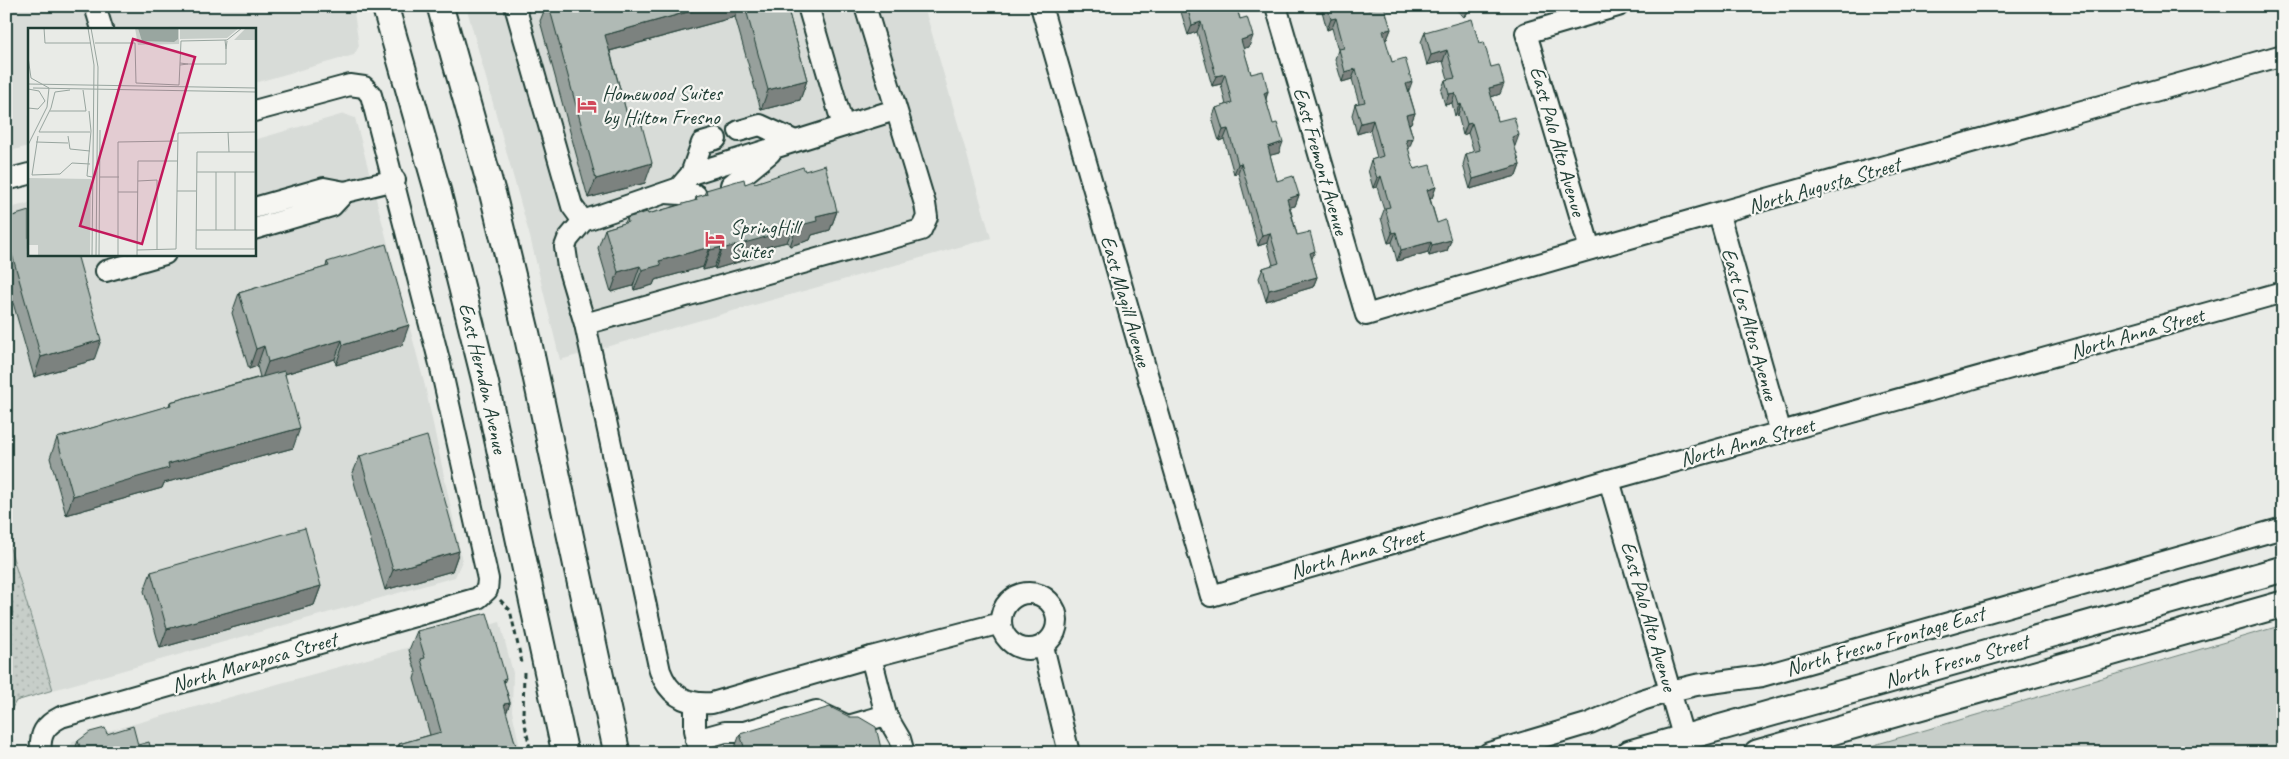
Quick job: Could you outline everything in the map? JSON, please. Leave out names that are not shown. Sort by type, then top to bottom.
[{"type":"main road","name":"East Herndon Avenue","points":[[385,6],[438,192],[480,361],[565,753]]},
{"type":"main road","points":[[440,6],[490,186],[527,335],[546,416],[617,753]]},
{"type":"main road","name":"North Fresno Street","points":[[1630,753],[1686,745],[2283,569]]},
{"type":"main road","name":"North Fresno Street","points":[[1757,753],[2283,604]]},
{"type":"street","points":[[95,6],[102,28]]},
{"type":"street","points":[[515,6],[572,206],[583,221]]},
{"type":"street","points":[[808,6],[843,126]]},
{"type":"street","points":[[585,324],[921,230],[927,217],[925,204],[865,6]]},
{"type":"street","name":"East Magill Avenue","points":[[1041,6],[1211,596]]},
{"type":"street","name":"East Fremont Avenue","points":[[1276,6],[1366,316]]},
{"type":"street","name":"East Palo Alto Avenue","points":[[1590,249],[1526,32],[1618,6]]},
{"type":"street","name":"North Augusta Street","points":[[1366,316],[1590,249],[2283,55]]},
{"type":"street","name":"East Herndon Avenue","points":[[255,112],[350,85],[364,86],[371,96],[395,180],[493,595]]},
{"type":"street","points":[[691,174],[895,110]]},
{"type":"street","points":[[740,131],[760,125],[787,144]]},
{"type":"street","points":[[716,138],[702,143],[691,174],[679,188],[583,221],[568,239],[566,247],[568,267],[585,324],[660,671],[664,682],[676,696],[696,703],[712,703],[870,657],[1001,623]]},
{"type":"street","points":[[731,184],[787,144]]},
{"type":"street","points":[[6,180],[28,174]]},
{"type":"street","points":[[255,208],[324,188],[345,192],[395,180]]},
{"type":"street","points":[[255,228],[332,206],[345,192]]},
{"type":"street","points":[[664,193],[696,195]]},
{"type":"street","name":"East Los Altos Avenue","points":[[1719,214],[1781,433]]},
{"type":"street","points":[[106,271],[162,255]]},
{"type":"street","name":"North Anna Street","points":[[1211,596],[1609,480],[2283,292]]},
{"type":"street","name":"East Palo Alto Avenue","points":[[1609,480],[1686,745]]},
{"type":"street","name":"North Fresno Frontage East","points":[[1489,753],[1590,723],[1642,700],[1670,691],[1696,685],[1762,676],[2283,528]]},
{"type":"street","points":[[1026,594],[1043,597],[1054,610],[1056,618],[1054,634],[1043,646],[1024,649],[1008,640],[1003,632],[1001,623],[1005,606],[1018,596],[1026,594]]},
{"type":"street","name":"North Maraposa Street","points":[[41,752],[40,739],[44,729],[61,717],[493,595]]},
{"type":"street","points":[[1043,646],[1069,753]]},
{"type":"street","points":[[870,657],[886,715],[900,739],[904,753]]},
{"type":"street","points":[[696,703],[694,721],[698,746],[725,732],[744,732],[816,711],[848,726],[886,715]]},
{"type":"path","points":[[493,595],[510,610],[524,674],[523,715],[531,753]]},
{"type":"shaded area","points":[[6,6],[353,6],[359,46],[354,55],[255,83],[255,28],[28,28],[28,146],[6,152]]},
{"type":"shaded area","points":[[466,6],[924,6],[991,238],[560,360],[530,237]]},
{"type":"shaded area","points":[[344,114],[355,118],[425,386],[462,561],[455,577],[53,690],[6,535],[6,209],[28,203],[28,255],[255,255],[255,140]]},
{"type":"shaded area","points":[[6,535],[53,690],[16,701],[6,719]]},
{"type":"shaded area","points":[[500,622],[513,673],[512,711],[521,753],[69,751],[73,741]]},
{"type":"shaded area","points":[[2283,625],[2283,753],[1847,753]]},
{"type":"shaded area","points":[[12,736],[17,753],[6,753],[6,738]]},
{"type":"building","points":[[549,6],[709,6],[605,35],[630,125],[641,122],[652,163],[596,179]]},
{"type":"building","points":[[745,6],[787,6],[807,80],[768,90]]},
{"type":"building","points":[[1187,6],[1236,6],[1240,19],[1247,17],[1253,36],[1241,40],[1251,74],[1263,71],[1268,91],[1264,93],[1273,124],[1277,123],[1283,142],[1268,147],[1277,181],[1293,176],[1299,195],[1287,199],[1297,235],[1310,232],[1315,251],[1310,253],[1317,277],[1269,290],[1263,268],[1279,263],[1270,233],[1262,235],[1241,163],[1238,164],[1228,129],[1223,130],[1216,108],[1232,103],[1225,74],[1216,76],[1201,22],[1192,25]]},
{"type":"building","points":[[1327,6],[1367,6],[1368,10],[1384,6],[1391,29],[1383,31],[1392,62],[1405,58],[1412,82],[1406,84],[1415,113],[1406,115],[1413,138],[1406,140],[1414,169],[1430,165],[1436,187],[1427,190],[1437,223],[1445,220],[1451,240],[1432,245],[1431,242],[1401,250],[1396,232],[1392,233],[1385,208],[1390,207],[1381,176],[1377,178],[1371,160],[1383,156],[1373,120],[1361,123],[1355,104],[1365,102],[1356,69],[1345,72],[1339,49],[1344,48],[1336,18],[1331,19]]},
{"type":"building","points":[[1472,19],[1479,43],[1484,42],[1491,67],[1499,65],[1504,84],[1489,88],[1498,121],[1514,117],[1519,135],[1512,137],[1520,165],[1473,179],[1466,154],[1480,150],[1472,123],[1467,124],[1461,104],[1459,105],[1455,93],[1449,94],[1445,80],[1455,78],[1447,50],[1431,55],[1425,32]]},
{"type":"building","name":"SpringHill Suites","points":[[825,165],[837,211],[816,216],[817,221],[797,226],[795,223],[769,229],[771,235],[759,239],[722,249],[722,247],[710,250],[710,247],[659,261],[661,265],[642,270],[640,266],[618,272],[605,229],[628,222],[627,218],[697,200],[696,197],[707,194],[706,190],[744,179],[745,184],[753,181],[755,183],[803,167],[805,171]]},
{"type":"building","points":[[28,211],[28,255],[77,255],[101,340],[41,357],[6,233],[6,218]]},
{"type":"building","points":[[386,244],[409,325],[343,345],[342,340],[268,362],[264,346],[256,349],[239,293],[329,266],[327,262]]},
{"type":"building","points":[[284,371],[300,428],[168,464],[169,468],[73,496],[57,438],[171,405],[170,402]]},
{"type":"building","points":[[427,436],[459,551],[393,570],[360,456]]},
{"type":"building","points":[[305,528],[321,586],[167,629],[151,572]]},
{"type":"building","points":[[487,613],[506,678],[503,679],[510,703],[504,704],[518,753],[402,753],[399,744],[441,732],[421,659],[425,658],[417,631]]},
{"type":"building","points":[[830,707],[850,717],[859,717],[876,727],[882,753],[746,753],[740,734]]},
{"type":"building","points":[[133,726],[138,745],[149,742],[152,753],[82,753],[78,741],[90,732],[105,728],[107,734]]},
{"type":"place","name":"Homewood Suites by Hilton Fresno","points":[[587,105]]},
{"type":"place","name":"SpringHill Suites","points":[[715,239]]}]
